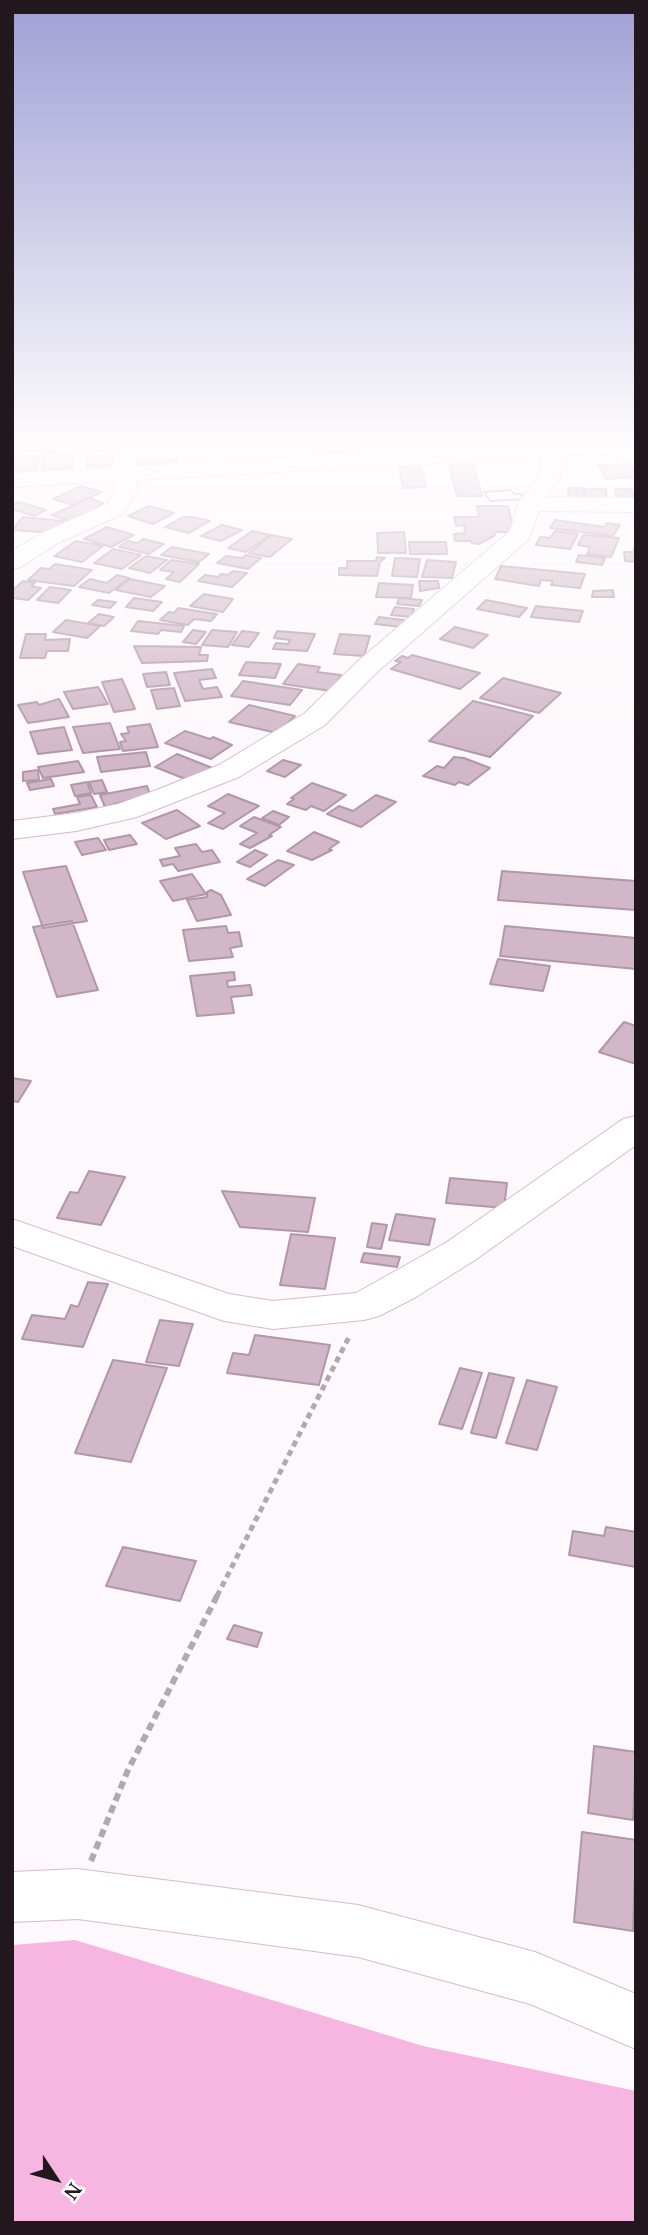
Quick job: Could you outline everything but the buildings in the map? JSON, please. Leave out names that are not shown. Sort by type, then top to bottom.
[{"type":"street","points":[[12,562],[35,547]]},
{"type":"street","points":[[13,823],[76,822],[125,811],[229,771],[315,719],[366,668],[506,547]]},
{"type":"street","points":[[12,1232],[224,1307],[273,1315],[364,1306],[402,1287],[461,1251],[636,1126]]},
{"type":"street","points":[[12,1897],[78,1894],[358,1931],[534,1979],[636,2022]]},
{"type":"path","points":[[78,1894],[128,1770],[364,1306]]},
{"type":"shaded area","points":[[75,1940],[423,2046],[636,2091],[636,2223],[12,2223],[12,1945]]}]
